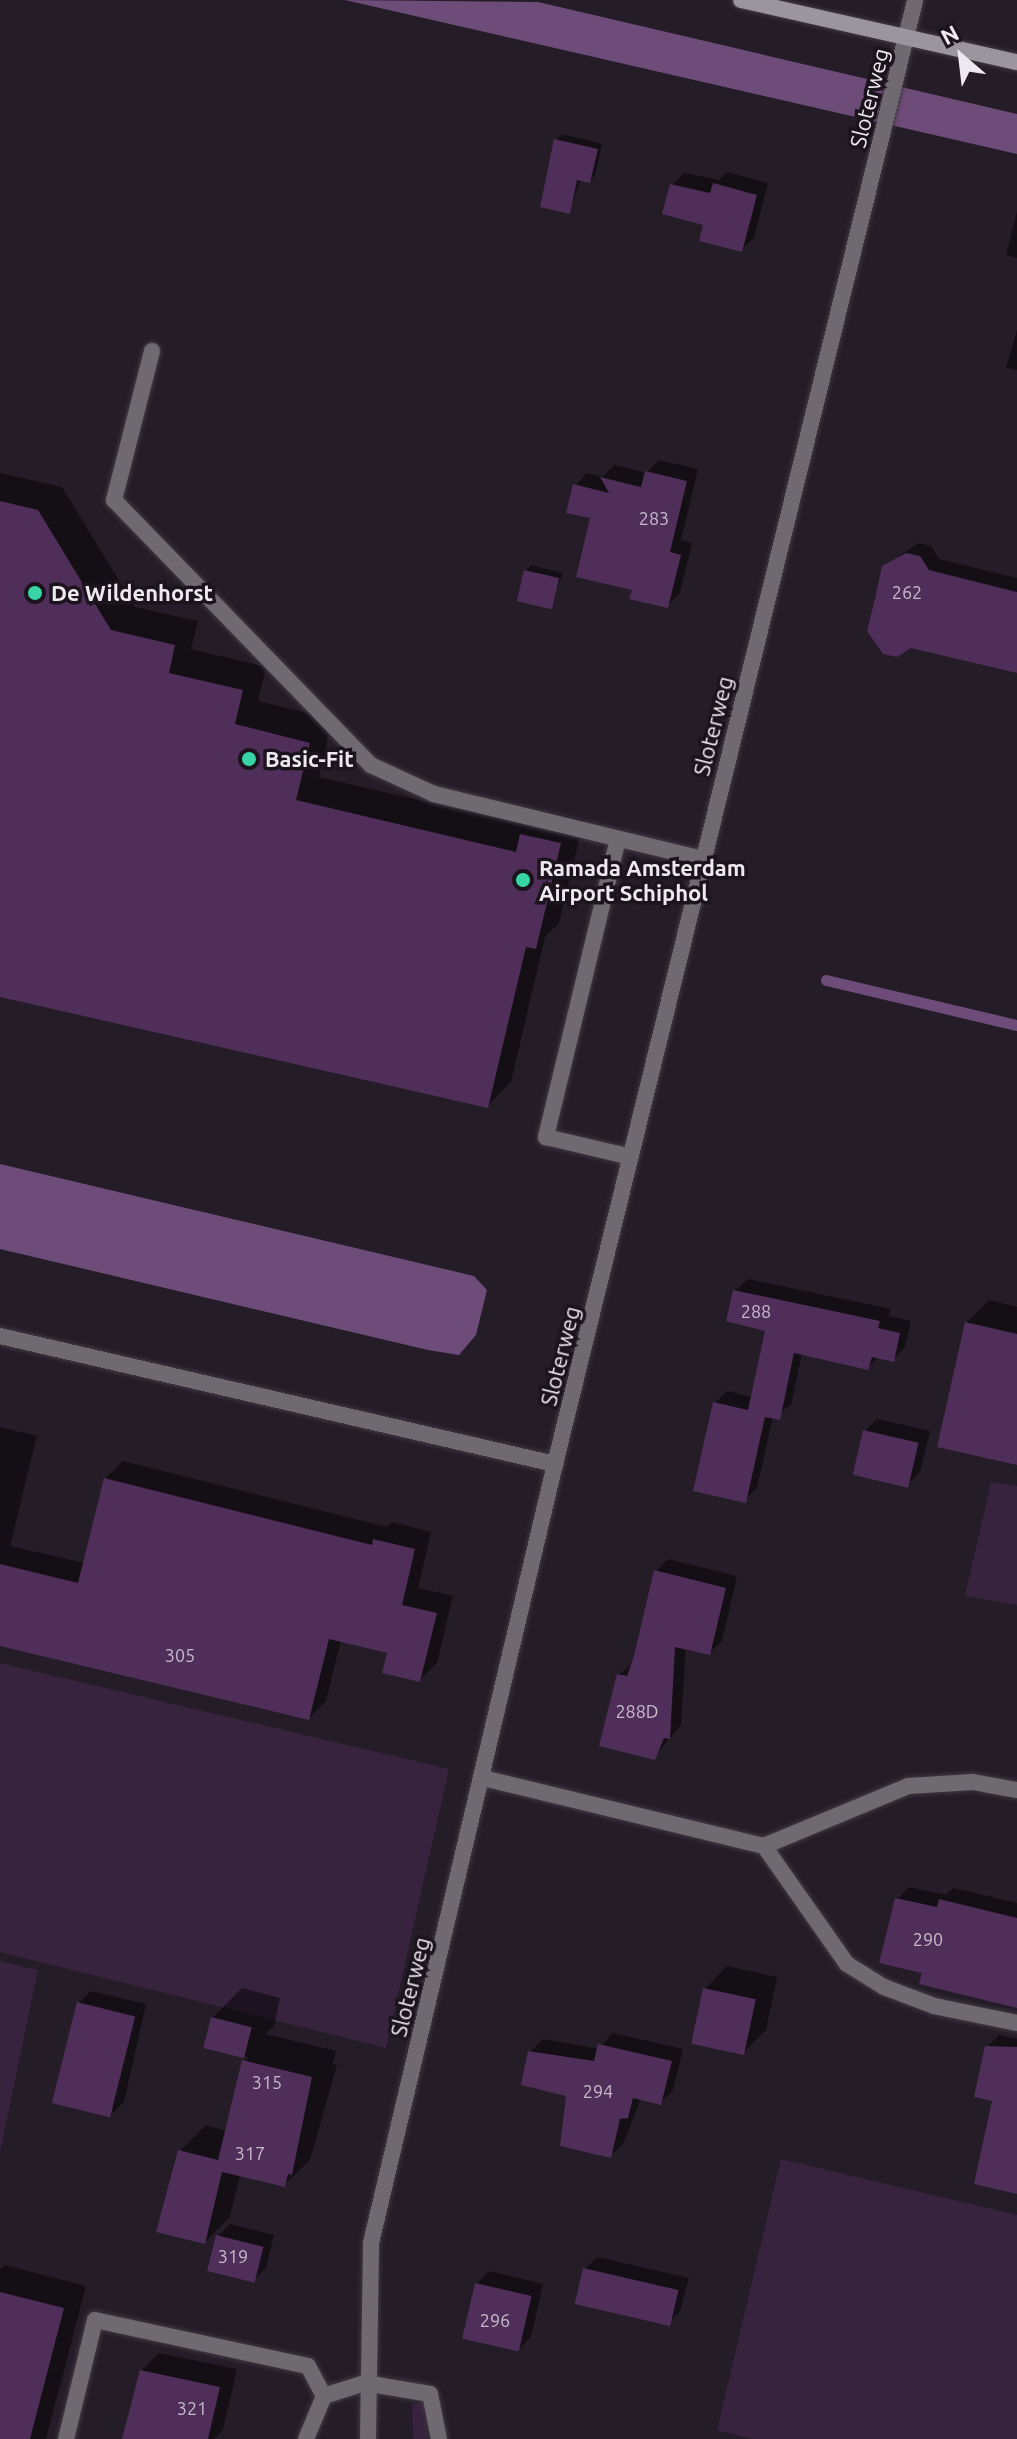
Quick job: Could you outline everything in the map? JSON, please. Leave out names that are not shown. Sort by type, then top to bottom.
[{"type":"main road","points":[[741,0],[906,40],[1017,62]]},
{"type":"street","name":"Sloterweg","points":[[368,2439],[365,2383],[371,2243],[555,1464],[915,0]]},
{"type":"street","points":[[152,351],[114,500],[371,765],[434,794],[702,859]]},
{"type":"street","points":[[618,839],[546,1137],[631,1157]]},
{"type":"street","points":[[0,1336],[555,1464]]},
{"type":"street","points":[[483,1778],[764,1846],[908,1786],[973,1782],[1017,1790]]},
{"type":"street","points":[[764,1846],[847,1964],[884,1987],[934,2006],[1017,2023]]},
{"type":"street","points":[[66,2439],[95,2320],[308,2366],[324,2396]]},
{"type":"street","points":[[306,2439],[324,2396],[365,2383],[430,2394],[439,2439]]},
{"type":"shaded area","points":[[345,0],[538,2],[1017,114],[1017,154]]},
{"type":"shaded area","points":[[0,1164],[474,1276],[487,1290],[476,1335],[459,1355],[428,1350],[0,1249]]},
{"type":"shaded area","points":[[991,1482],[1017,1486],[1017,1605],[965,1596]]},
{"type":"shaded area","points":[[0,1663],[449,1769],[386,2048],[0,1952]]},
{"type":"shaded area","points":[[0,1961],[38,1970],[0,2152]]},
{"type":"shaded area","points":[[781,2159],[1017,2215],[1017,2439],[753,2439],[717,2430]]},
{"type":"shaded area","points":[[423,2403],[428,2439],[413,2439],[412,2404]]},
{"type":"building","points":[[554,139],[598,149],[590,183],[577,180],[570,214],[540,207]]},
{"type":"building","points":[[713,183],[757,195],[742,252],[699,241],[703,225],[662,214],[670,184],[710,193]]},
{"type":"building","points":[[645,471],[687,481],[670,552],[681,555],[668,608],[629,599],[632,590],[576,577],[590,518],[566,513],[573,484],[609,493],[600,477],[641,487]]},
{"type":"building","points":[[0,501],[38,510],[111,630],[175,645],[169,673],[243,690],[235,724],[310,743],[296,800],[516,852],[520,834],[561,843],[536,949],[526,947],[488,1108],[0,997]]},
{"type":"building","points":[[906,553],[920,556],[929,570],[1017,592],[1017,673],[911,648],[897,657],[883,654],[867,631],[882,566]]},
{"type":"building","points":[[524,570],[559,578],[552,609],[517,601]]},
{"type":"building","points":[[733,1290],[880,1321],[878,1328],[900,1333],[894,1362],[872,1357],[868,1370],[794,1353],[780,1420],[765,1417],[746,1503],[693,1491],[713,1402],[748,1410],[765,1331],[726,1321]]},
{"type":"building","points":[[965,1322],[1017,1334],[1017,1465],[937,1447]]},
{"type":"building","points":[[863,1430],[919,1443],[908,1488],[853,1475]]},
{"type":"building","points":[[104,1478],[372,1545],[373,1539],[415,1549],[402,1605],[437,1613],[420,1682],[382,1673],[387,1653],[329,1639],[309,1720],[0,1646],[0,1564],[78,1583]]},
{"type":"building","points":[[654,1570],[726,1588],[710,1655],[675,1647],[670,1739],[664,1738],[655,1760],[599,1746],[617,1674],[627,1676],[634,1656]]},
{"type":"building","points":[[895,1898],[937,1907],[939,1899],[1017,1918],[1017,2008],[919,1984],[922,1973],[879,1963]]},
{"type":"building","points":[[703,1988],[756,1999],[744,2055],[691,2044]]},
{"type":"building","points":[[77,2002],[135,2017],[110,2117],[52,2103]]},
{"type":"building","points":[[211,2017],[252,2027],[244,2058],[203,2048]]},
{"type":"building","points":[[598,2044],[672,2061],[661,2105],[633,2098],[628,2118],[620,2119],[611,2158],[560,2146],[566,2096],[521,2085],[528,2051],[594,2061]]},
{"type":"building","points":[[985,2046],[1017,2047],[1017,2194],[974,2184],[992,2101],[974,2097]]},
{"type":"building","points":[[242,2060],[312,2077],[292,2175],[288,2174],[285,2187],[222,2172],[205,2244],[156,2232],[178,2150],[218,2160]]},
{"type":"building","points":[[216,2235],[264,2247],[255,2283],[207,2271]]},
{"type":"building","points":[[583,2268],[678,2290],[670,2326],[575,2304]]},
{"type":"building","points":[[475,2283],[532,2296],[519,2352],[462,2339]]},
{"type":"building","points":[[0,2292],[64,2308],[30,2439],[0,2439]]},
{"type":"building","points":[[140,2370],[220,2387],[208,2439],[122,2439]]},
{"type":"waterway","points":[[826,980],[1017,1025]]},
{"type":"place","name":"De Wildenhorst","points":[[35,593]]},
{"type":"place","name":"Basic-Fit","points":[[249,759]]},
{"type":"place","name":"Ramada Amsterdam Airport Schiphol","points":[[523,880]]}]
